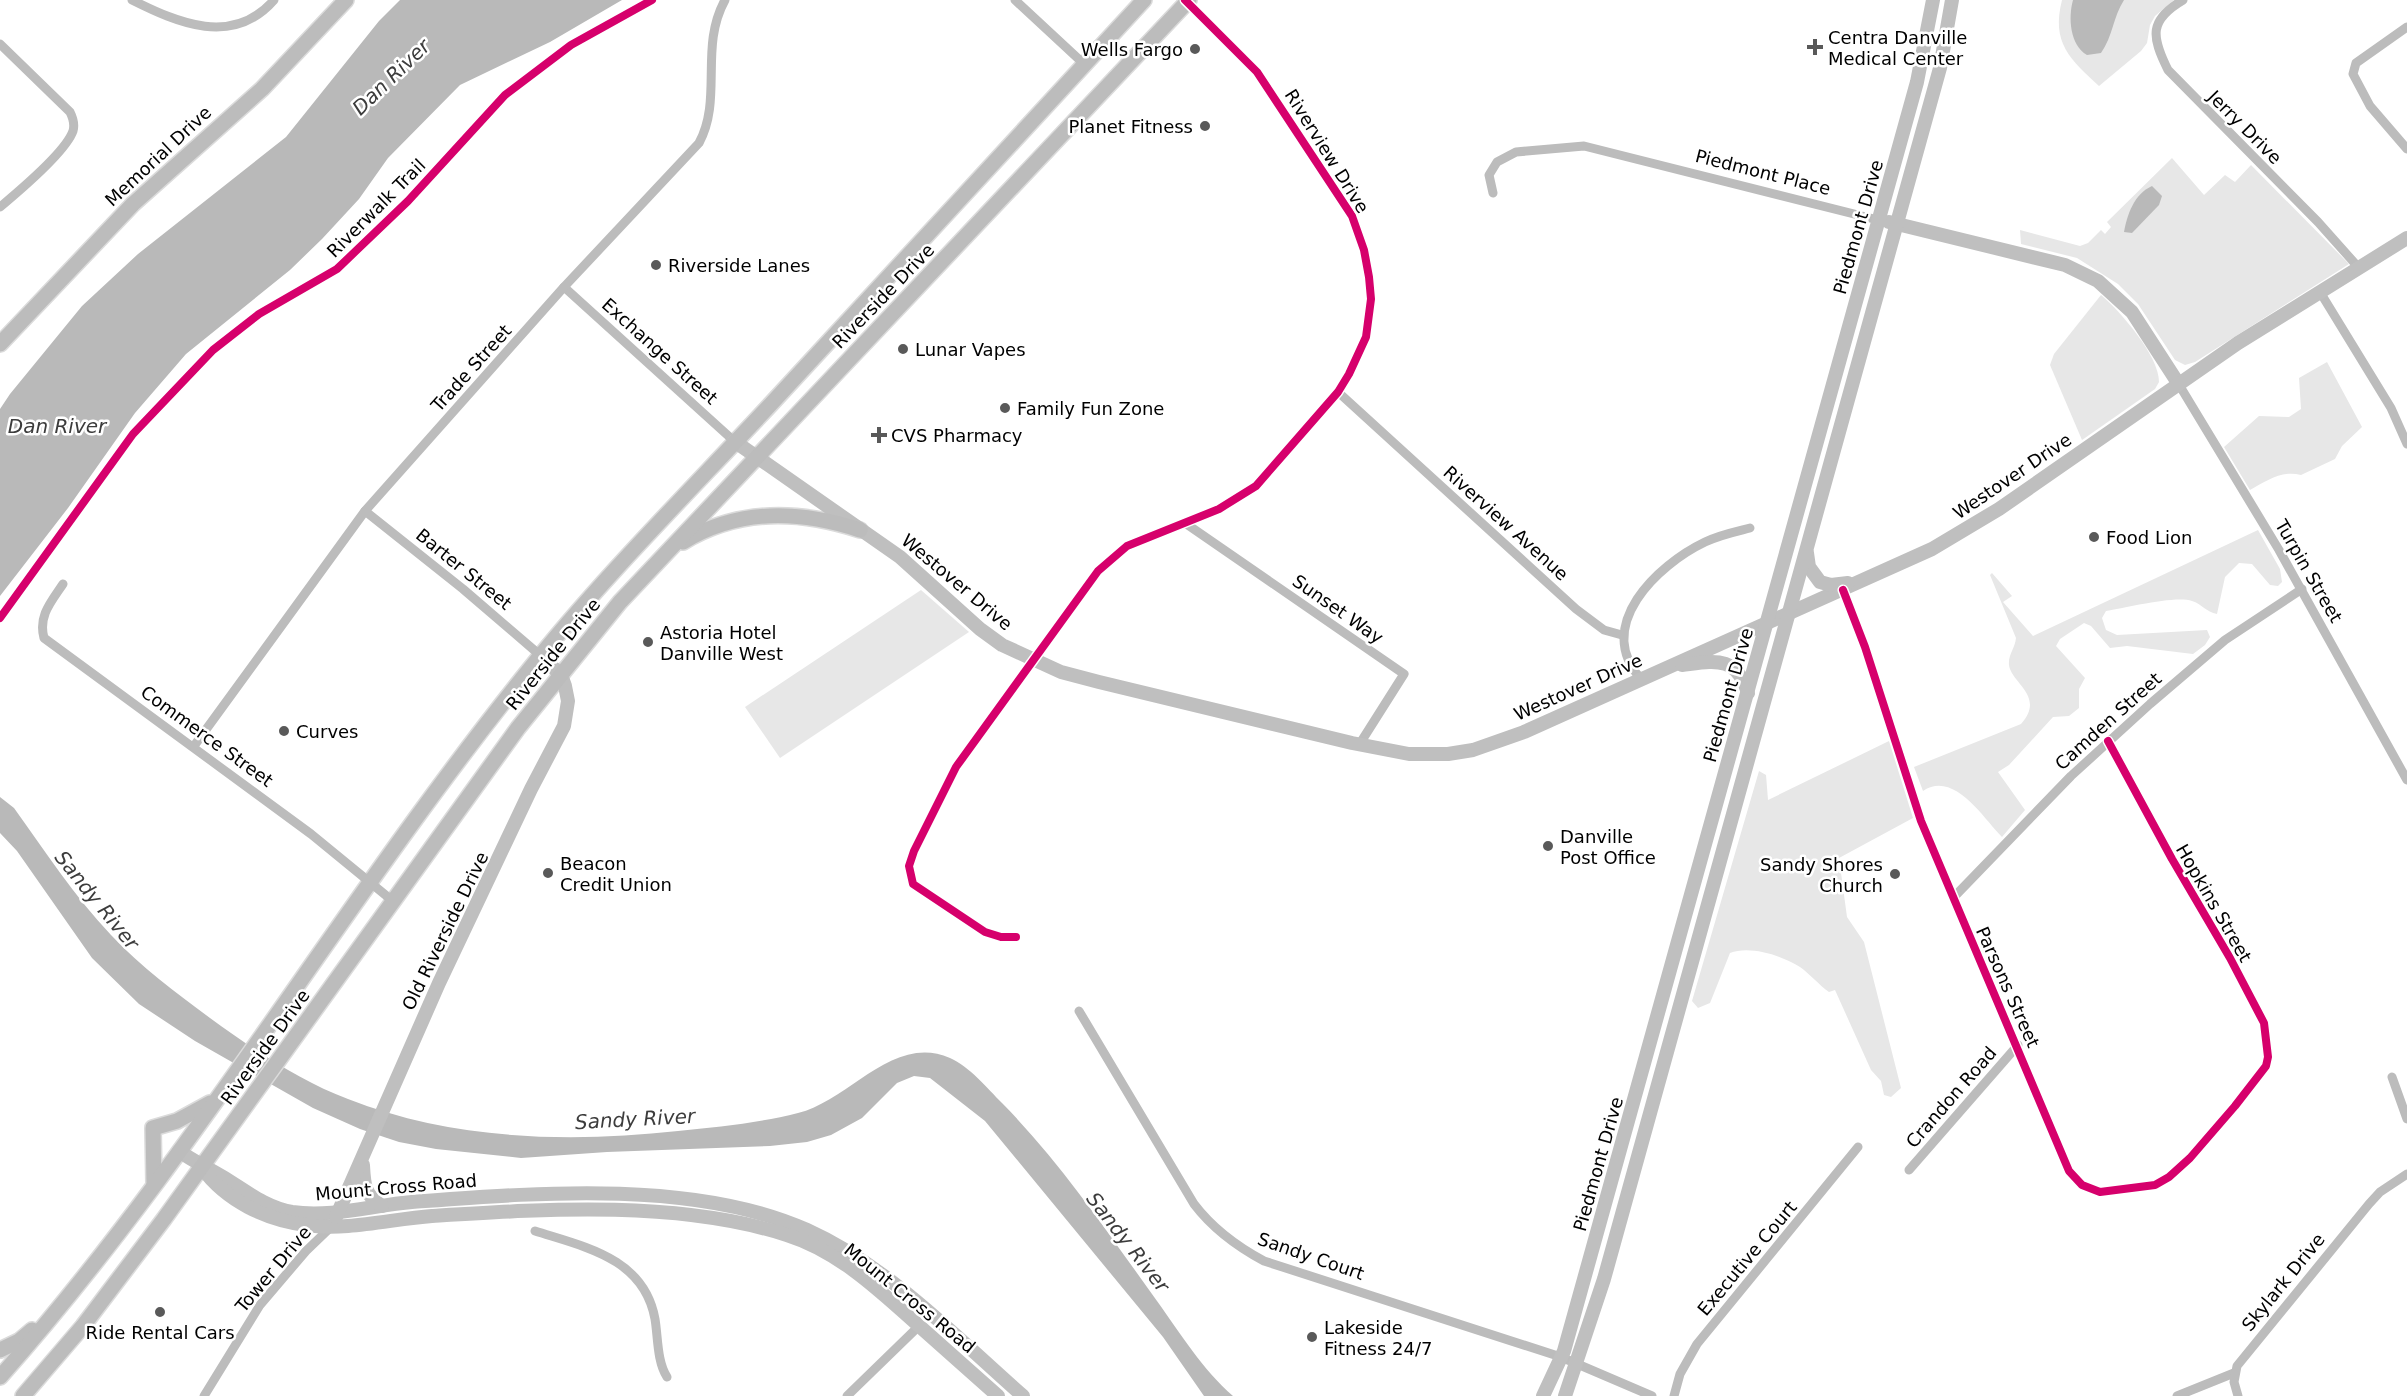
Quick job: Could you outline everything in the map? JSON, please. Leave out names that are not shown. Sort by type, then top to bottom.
[{"type":"main road","name":"Memorial Drive","points":[[0,344],[133,204],[262,88],[346,0]]},
{"type":"main road","name":"Riverside Drive","points":[[0,1377],[58,1309],[154,1185],[467,749],[541,656],[734,441],[768,408],[1144,0]]},
{"type":"main road","name":"Piedmont Drive","points":[[1543,1396],[1561,1357],[1748,693],[1925,53],[1933,0]]},
{"type":"main road","name":"Piedmont Drive","points":[[1565,1396],[1604,1279],[1940,68],[1952,0]]},
{"type":"main road","name":"Riverside Drive","points":[[23,1396],[50,1365],[164,1219],[518,728],[620,602],[1187,1]]},
{"type":"main road","name":"Piedmont Place","points":[[1878,220],[2065,265],[2098,280],[2132,312],[2178,383]]},
{"type":"main road","name":"Westover Drive","points":[[734,441],[900,557],[980,629],[1002,645],[1031,660],[1061,672],[1359,745],[1426,755],[1473,750],[1524,732],[1932,549],[1998,509],[2178,383],[2407,238]]},
{"type":"main road","points":[[670,550],[709,529],[767,514],[814,517],[860,530]]},
{"type":"main road","points":[[1806,549],[1809,567],[1820,582],[1831,585],[1862,582]]},
{"type":"main road","points":[[541,656],[561,675]]},
{"type":"main road","points":[[1668,666],[1719,661],[1737,671],[1748,693]]},
{"type":"main road","name":"Old Riverside Drive","points":[[331,1227],[364,1158],[452,956],[531,789],[562,731],[568,701],[561,675]]},
{"type":"main road","points":[[154,1185],[153,1128],[177,1121],[216,1100]]},
{"type":"main road","points":[[179,1150],[201,1166]]},
{"type":"main road","points":[[364,1158],[365,1190],[371,1200],[382,1206]]},
{"type":"main road","name":"Mount Cross Road","points":[[201,1166],[274,1208],[303,1213],[492,1196],[592,1194],[697,1201],[775,1218],[807,1230],[887,1278],[1023,1396]]},
{"type":"main road","name":"Mount Cross Road","points":[[201,1166],[214,1184],[246,1207],[286,1221],[331,1227],[519,1210],[642,1212],[733,1222],[790,1236],[837,1259],[919,1326],[998,1396]]},
{"type":"main road","points":[[0,1350],[19,1341],[58,1309]]},
{"type":"main road","points":[[39,1396],[50,1365]]},
{"type":"street","points":[[132,0],[184,24],[210,27],[242,22],[262,12],[274,0]]},
{"type":"street","name":"Trade Street","points":[[194,746],[365,511],[564,287],[699,143],[709,114],[711,38],[714,24],[725,0]]},
{"type":"street","points":[[1015,0],[1084,64]]},
{"type":"street","name":"Jerry Drive","points":[[2183,0],[2167,9],[2156,24],[2156,42],[2168,70],[2318,222],[2359,268]]},
{"type":"street","name":"Riverview Drive","points":[[1016,937],[1001,937],[985,932],[918,889],[909,876],[909,866],[935,806],[956,767],[1031,660],[1110,558],[1127,546],[1227,505],[1256,486],[1338,392],[1358,357],[1370,318],[1369,277],[1359,233],[1325,173],[1257,72],[1187,1]]},
{"type":"street","points":[[2407,27],[2356,63],[2353,74],[2370,106],[2407,149]]},
{"type":"street","points":[[0,44],[73,119],[73,133],[0,207]]},
{"type":"street","name":"Piedmont Place","points":[[1493,193],[1489,175],[1497,162],[1516,152],[1584,146],[1878,220]]},
{"type":"street","name":"Exchange Street","points":[[564,287],[734,441]]},
{"type":"street","points":[[2320,292],[2391,408],[2407,444]]},
{"type":"street","name":"Turpin Street","points":[[2178,383],[2302,589],[2407,780]]},
{"type":"street","name":"Riverview Avenue","points":[[1338,392],[1576,609],[1604,630],[1622,634]]},
{"type":"street","name":"Barter Street","points":[[365,511],[463,589],[541,656]]},
{"type":"street","name":"Sunset Way","points":[[1185,523],[1404,674],[1359,745]]},
{"type":"street","points":[[1641,679],[1627,660],[1622,634],[1633,606],[1642,593],[1673,562],[1706,541],[1750,528]]},
{"type":"street","name":"Commerce Street","points":[[63,584],[43,615],[41,627],[44,638],[194,746],[372,882],[394,902]]},
{"type":"street","name":"Camden Street","points":[[1953,898],[2108,741],[2225,640],[2302,589]]},
{"type":"street","name":"Parsons Street","points":[[1843,590],[1865,648],[1921,820],[2018,1045],[2069,1171],[2082,1185],[2100,1192],[2140,1189],[2155,1185],[2169,1177],[2190,1158],[2253,1082]]},
{"type":"street","name":"Hopkins Street","points":[[2108,741],[2264,1023],[2268,1057],[2266,1066],[2253,1082]]},
{"type":"street","name":"Sandy Court","points":[[1079,1011],[1194,1204],[1228,1239],[1264,1261],[1561,1357],[1652,1396]]},
{"type":"street","name":"Crandon Road","points":[[1910,1170],[2018,1045]]},
{"type":"street","points":[[2392,1077],[2407,1119]]},
{"type":"street","name":"Executive Court","points":[[1674,1396],[1680,1374],[1697,1344],[1858,1147]]},
{"type":"street","name":"Skylark Drive","points":[[2234,1373],[2252,1347],[2369,1204],[2380,1192],[2407,1174]]},
{"type":"street","name":"Tower Drive","points":[[204,1396],[260,1305],[306,1251],[331,1227]]},
{"type":"street","points":[[535,1231],[603,1253],[630,1271],[652,1306],[662,1367],[667,1377]]},
{"type":"street","points":[[847,1396],[919,1326]]},
{"type":"street","points":[[2177,1396],[2234,1373],[2238,1396]]},
{"type":"shaded area","points":[[2062,0],[2174,0],[2155,16],[2150,25],[2147,43],[2141,51],[2099,86],[2079,67],[2065,49],[2059,28]]},
{"type":"shaded area","points":[[2172,158],[2204,195],[2225,175],[2235,182],[2251,165],[2349,264],[2195,362],[2185,365],[2175,360],[2138,304],[2118,284],[2077,258],[2021,244],[2020,230],[2080,246],[2088,243],[2101,230],[2105,234],[2111,227],[2107,222]]},
{"type":"shaded area","points":[[2101,295],[2138,335],[2153,360],[2159,382],[2155,389],[2082,440],[2050,365],[2054,354]]},
{"type":"shaded area","points":[[2327,362],[2362,427],[2342,446],[2335,459],[2301,475],[2287,474],[2274,477],[2250,490],[2224,447],[2259,416],[2289,417],[2301,409],[2299,378]]},
{"type":"shaded area","points":[[2258,530],[2280,569],[2282,582],[2278,586],[2270,585],[2252,564],[2239,563],[2225,577],[2217,614],[2192,601],[2174,600],[2106,611],[2102,618],[2106,630],[2117,635],[2207,630],[2210,637],[2205,645],[2193,654],[2127,646],[2110,648],[2091,626],[2084,623],[2060,639],[2056,646],[2085,678],[2079,689],[2079,708],[2069,716],[2053,717],[2009,765],[1998,772],[2025,810],[2002,837],[1957,791],[1935,786],[1923,791],[1914,767],[2021,724],[2028,714],[2029,698],[2011,672],[2009,665],[2016,638],[1990,575],[1992,573],[2012,596],[2003,602],[2033,636]]},
{"type":"shaded area","points":[[921,590],[969,632],[780,758],[745,707]]},
{"type":"shaded area","points":[[1889,741],[1913,818],[1839,858],[1847,917],[1864,942],[1901,1088],[1891,1097],[1884,1095],[1881,1081],[1871,1070],[1835,990],[1829,992],[1793,963],[1756,951],[1730,953],[1710,1003],[1698,1008],[1692,1001],[1759,771],[1766,775],[1768,800]]},
{"type":"water","name":"Dan River","points":[[400,0],[622,0],[550,42],[460,85],[388,158],[359,199],[322,239],[290,270],[186,354],[135,413],[68,508],[0,596],[0,409],[10,394],[82,306],[138,254],[286,137],[379,21]]},
{"type":"water","points":[[2073,0],[2124,0],[2101,53],[2087,55],[2077,45],[2071,23]]},
{"type":"water","points":[[2152,186],[2162,196],[2159,205],[2132,233],[2124,232],[2129,212],[2136,200],[2140,194]]},
{"type":"water","points":[[0,797],[14,808],[97,920],[122,947],[159,979],[226,1030],[311,1083],[388,1113],[428,1123],[511,1135],[595,1137],[678,1131],[753,1122],[798,1113],[835,1096],[890,1061],[909,1054],[929,1053],[950,1058],[978,1078],[1024,1126],[1102,1224],[1192,1351],[1233,1396],[1204,1396],[1163,1337],[985,1121],[930,1078],[914,1076],[897,1083],[862,1118],[831,1135],[807,1142],[770,1146],[607,1152],[521,1158],[436,1149],[399,1142],[360,1129],[313,1108],[195,1041],[139,1004],[92,958],[17,851],[0,833]]},
{"type":"cycle path","name":"Riverwalk Trail","points":[[0,618],[133,434],[213,350],[259,314],[337,269],[408,201],[505,95],[571,45],[652,0]]},
{"type":"cycle path","points":[[1016,937],[1001,937],[985,932],[913,884],[909,866],[914,851],[956,767],[1098,571],[1127,546],[1219,509],[1256,486],[1338,392],[1366,337],[1371,299],[1369,277],[1364,250],[1352,216],[1257,72],[1185,0]]},
{"type":"cycle path","points":[[1843,590],[1865,647],[1921,821],[2069,1171],[2082,1185],[2100,1192],[2155,1185],[2169,1177],[2190,1158],[2235,1106],[2266,1066],[2268,1057],[2264,1023],[2108,741]]},
{"type":"place","name":"Centra Danville Medical Center","points":[[1815,47]]},
{"type":"place","name":"Wells Fargo","points":[[1195,49]]},
{"type":"place","name":"Planet Fitness","points":[[1205,126]]},
{"type":"place","name":"Riverside Lanes","points":[[656,265]]},
{"type":"place","name":"Lunar Vapes","points":[[903,349]]},
{"type":"place","name":"Family Fun Zone","points":[[1005,408]]},
{"type":"place","name":"CVS Pharmacy","points":[[879,435]]},
{"type":"place","name":"Food Lion","points":[[2094,537]]},
{"type":"place","name":"Astoria Hotel Danville West","points":[[648,642]]},
{"type":"place","name":"Curves","points":[[284,731]]},
{"type":"place","name":"Danville Post Office","points":[[1548,846]]},
{"type":"place","name":"Beacon Credit Union","points":[[548,873]]},
{"type":"place","name":"Sandy Shores Church","points":[[1895,874]]},
{"type":"place","name":"Ride Rental Cars","points":[[160,1312]]},
{"type":"place","name":"Lakeside Fitness 24/7","points":[[1312,1337]]},
{"type":"water label","name":"Sandy River","points":[[97,900]]},
{"type":"water label","name":"Sandy River","points":[[635,1119]]},
{"type":"water label","name":"Sandy River","points":[[1128,1242]]}]
